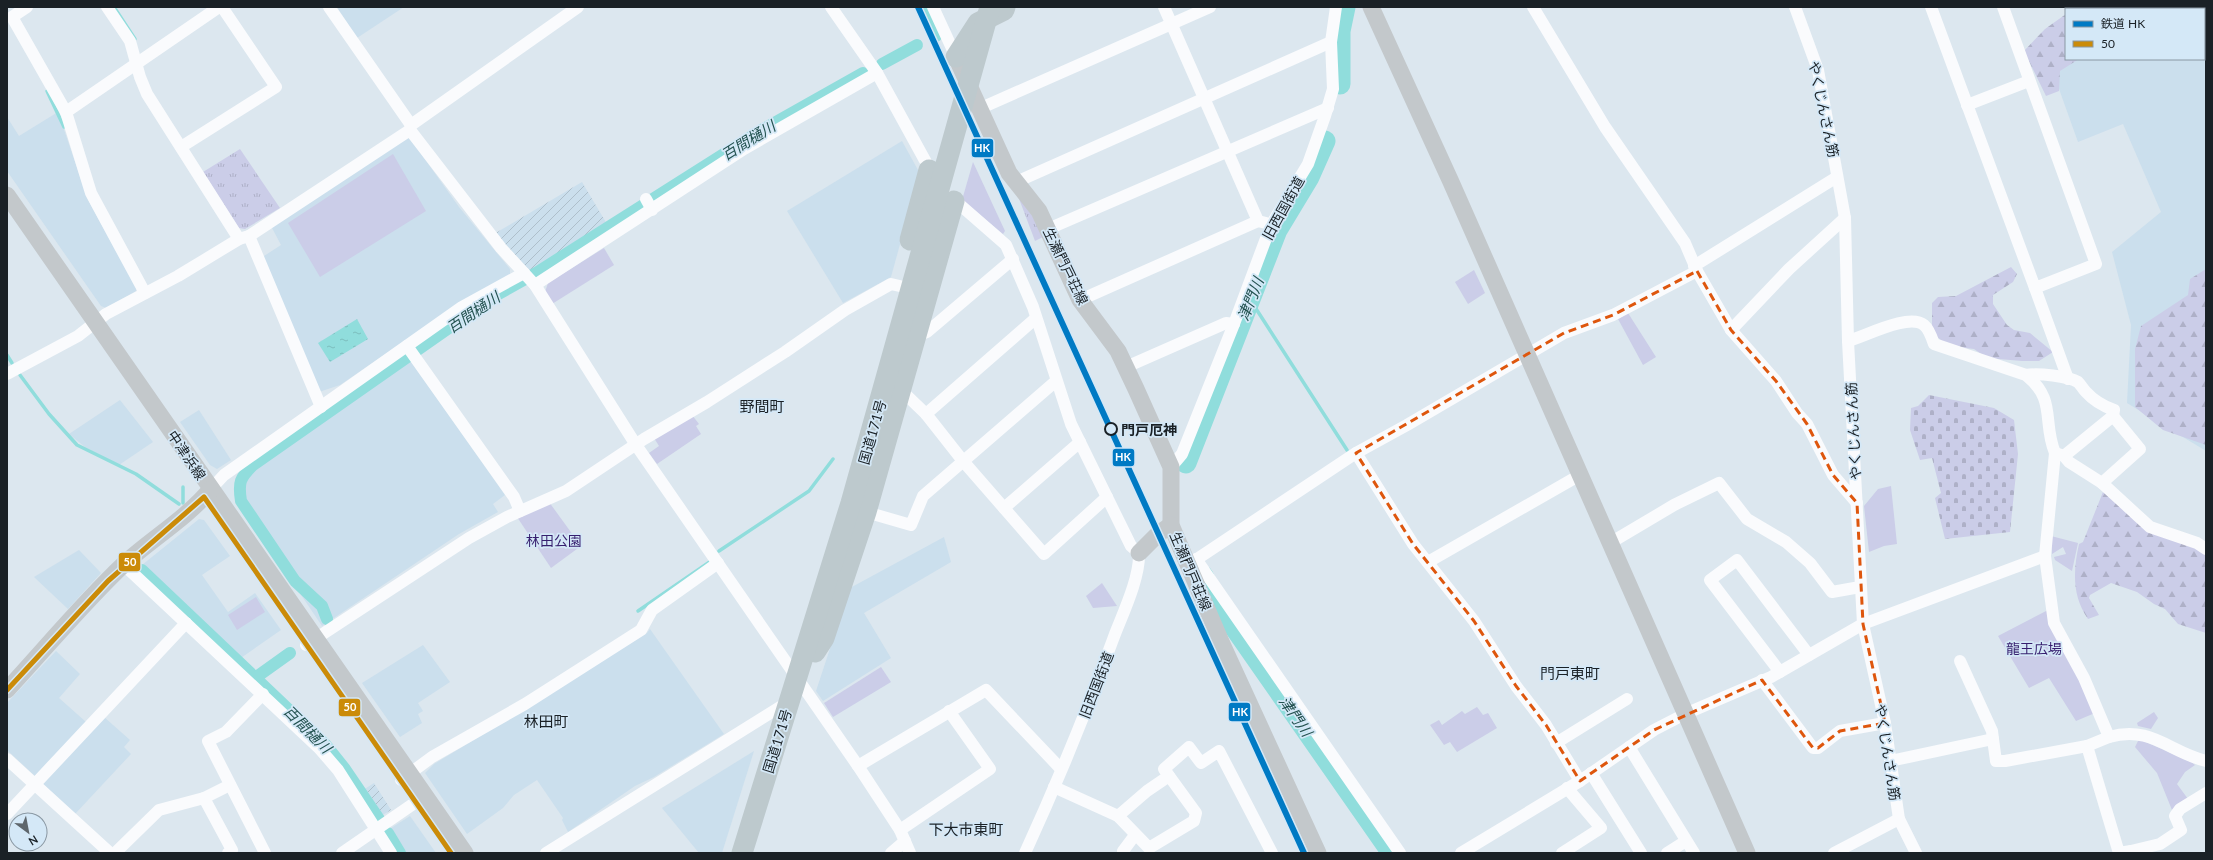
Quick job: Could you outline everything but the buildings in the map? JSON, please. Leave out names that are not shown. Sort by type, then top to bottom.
[{"type":"highway","points":[[956,57],[994,9]]},
{"type":"highway","name":"国道171号","points":[[742,853],[851,503],[994,9]]},
{"type":"highway","points":[[796,679],[799,624],[833,514],[929,170]]},
{"type":"highway","points":[[796,679],[824,638],[866,512],[929,294],[954,201]]},
{"type":"street","points":[[27,7],[12,17],[66,112],[91,193],[145,293]]},
{"type":"street","points":[[107,7],[130,41],[147,94],[181,147],[244,237],[321,407]]},
{"type":"street","points":[[329,7],[410,128],[501,248],[529,278],[636,445],[718,562],[796,679],[858,766],[902,835],[910,853]]},
{"type":"street","points":[[831,7],[877,73],[929,170],[954,201],[1006,244],[1036,318],[1071,424],[1131,546],[1139,553],[1158,534],[1171,525]]},
{"type":"street","points":[[933,7],[956,57]]},
{"type":"street","points":[[1164,7],[1258,221]]},
{"type":"street","points":[[981,108],[1210,7]]},
{"type":"street","name":"旧西国街道","points":[[1171,467],[1182,454],[1234,324],[1271,225],[1308,164],[1328,108],[1333,88],[1331,42],[1336,7]]},
{"type":"street","points":[[1371,7],[1747,853]]},
{"type":"street","points":[[1533,7],[1605,127],[1685,243],[1695,268],[1731,330],[1776,381],[1797,413],[1807,424],[1833,475],[1857,503]]},
{"type":"street","name":"やくじんさん筋","points":[[1794,7],[1818,70],[1845,218],[1848,341],[1863,624],[1885,723],[1899,819],[1916,853]]},
{"type":"street","points":[[1931,7],[2068,379]]},
{"type":"street","points":[[2003,7],[2096,264],[2035,288]]},
{"type":"street","points":[[66,112],[218,8],[276,87],[181,147]]},
{"type":"street","points":[[7,374],[244,237],[410,128],[573,8]]},
{"type":"street","points":[[1016,182],[1331,42]]},
{"type":"street","name":"生瀬門戸荘線","points":[[956,57],[981,108],[1009,173],[1033,202],[1048,230],[1080,300],[1118,351],[1126,367],[1171,467],[1171,525],[1192,562],[1222,644],[1318,853]]},
{"type":"street","points":[[7,690],[124,565],[207,493],[220,478],[321,407],[410,351],[462,307],[529,278],[744,149],[877,73]]},
{"type":"street","points":[[1967,105],[2029,81]]},
{"type":"street","points":[[1048,230],[1328,108]]},
{"type":"street","points":[[1400,853],[1192,562],[1356,453],[1407,425],[1564,333],[1613,315],[1695,268],[1837,177]]},
{"type":"street","name":"中津浜線","points":[[7,195],[92,325],[207,493],[406,777],[465,853]]},
{"type":"street","name":"中津浜線","points":[[7,212],[92,325]]},
{"type":"street","points":[[1731,330],[1789,269],[1845,218]]},
{"type":"street","points":[[1080,300],[1258,221],[1271,225]]},
{"type":"street","points":[[917,336],[927,332],[1013,259]]},
{"type":"street","points":[[311,642],[469,538],[520,511],[566,491],[636,445],[785,352],[846,309],[891,284],[898,284],[929,294]]},
{"type":"street","points":[[926,414],[1036,318]]},
{"type":"street","points":[[1848,341],[1891,324],[1919,321],[1926,326],[1934,344],[2026,374],[2036,383],[2043,394],[2048,412],[2050,442],[2059,454],[2102,483],[2150,526],[2197,543],[2206,549]]},
{"type":"street","points":[[1126,367],[1226,323],[1234,324]]},
{"type":"street","points":[[410,351],[514,497],[520,511]]},
{"type":"street","points":[[2026,374],[2035,373],[2068,379],[2079,383],[2086,393],[2101,406],[2114,410],[2113,416],[2059,454],[2045,556],[2054,623],[2084,678],[2109,737]]},
{"type":"street","points":[[866,512],[911,525],[923,496],[1056,381]]},
{"type":"street","points":[[901,390],[926,414],[963,461],[1044,554],[1107,497]]},
{"type":"street","points":[[2102,483],[2140,449],[2113,416]]},
{"type":"street","points":[[1004,508],[1080,442]]},
{"type":"street","points":[[1356,453],[1413,544],[1474,621],[1516,686],[1546,725],[1580,781]]},
{"type":"street","points":[[1428,562],[1580,475]]},
{"type":"street","points":[[1610,543],[1674,505],[1719,483],[1747,519],[1786,542],[1810,563],[1832,592],[1860,587]]},
{"type":"street","name":"旧西国街道","points":[[1025,853],[1086,712],[1126,606],[1140,562],[1139,553]]},
{"type":"street","points":[[1468,851],[1580,781],[1654,730],[1685,714],[1780,672],[1863,624],[2045,556]]},
{"type":"street","points":[[1780,672],[1710,580],[1737,560],[1809,655]]},
{"type":"street","points":[[406,777],[432,757],[525,704],[641,630],[652,610],[718,562]]},
{"type":"street","points":[[124,565],[263,694],[329,759],[391,853]]},
{"type":"street","points":[[7,814],[186,623]]},
{"type":"street","points":[[1960,661],[1992,731],[1996,760],[2005,761],[2087,746],[2109,737],[2140,734],[2158,739],[2196,759],[2206,761]]},
{"type":"street","points":[[1762,680],[1813,748],[1818,748],[1840,731],[1885,723]]},
{"type":"street","points":[[858,766],[986,690],[1061,769]]},
{"type":"street","points":[[263,694],[226,732],[208,741],[265,853]]},
{"type":"street","points":[[1556,743],[1626,699]]},
{"type":"street","points":[[546,853],[788,702]]},
{"type":"street","points":[[891,853],[902,835],[990,769],[949,711]]},
{"type":"street","points":[[1890,761],[1993,739]]},
{"type":"street","points":[[2087,746],[2119,853],[2132,852],[2160,844],[2181,830],[2175,816],[2180,809],[2206,793]]},
{"type":"street","points":[[1054,787],[1118,816],[1148,848],[1194,821],[1196,813],[1164,769],[1189,747],[1201,763],[1219,751],[1272,853]]},
{"type":"street","points":[[1629,748],[1694,853]]},
{"type":"street","points":[[7,759],[110,853]]},
{"type":"street","points":[[1590,773],[1641,853]]},
{"type":"street","points":[[1118,816],[1147,791],[1169,776]]},
{"type":"street","name":"中津浜線","points":[[406,777],[416,802],[451,853]]},
{"type":"street","points":[[114,853],[159,810],[204,798],[230,786]]},
{"type":"street","points":[[1562,853],[1601,828],[1567,788]]},
{"type":"street","points":[[204,798],[232,850],[228,853]]},
{"type":"street","points":[[342,853],[416,802]]},
{"type":"street","points":[[1834,853],[1899,819]]},
{"type":"street","points":[[1124,853],[1123,851],[1136,835]]},
{"type":"street","points":[[1667,853],[1686,841]]},
{"type":"highlighted area","points":[[1697,271],[1731,330],[1776,381],[1807,424],[1833,475],[1857,503],[1863,624],[1885,723],[1840,731],[1818,748],[1813,748],[1762,680],[1654,730],[1580,781],[1546,725],[1516,686],[1474,621],[1413,544],[1356,453],[1564,333],[1613,315]]},
{"type":"shaded area","points":[[337,7],[404,7],[357,38]]},
{"type":"shaded area","points":[[2206,7],[2206,451],[2127,403],[2131,325],[2112,252],[2161,212],[2123,124],[2078,142],[2054,75],[2075,60],[2205,60],[2205,8],[2107,8]]},
{"type":"shaded area","points":[[58,112],[88,200],[136,287],[136,291],[106,308],[101,306],[7,171],[7,117],[19,136]]},
{"type":"shaded area","points":[[409,137],[459,207],[510,269],[510,274],[460,303],[340,385],[319,392],[261,258],[281,245],[271,226]]},
{"type":"shaded area","points":[[902,141],[918,170],[918,179],[891,277],[843,303],[787,211]]},
{"type":"shaded area","points":[[582,182],[607,224],[530,270],[526,270],[494,234]]},
{"type":"shaded area","points":[[402,356],[409,359],[505,495],[493,504],[498,512],[459,534],[322,626],[239,503],[237,485],[244,467]]},
{"type":"shaded area","points":[[120,400],[153,442],[119,465],[85,447],[69,434]]},
{"type":"shaded area","points":[[199,410],[231,460],[217,469],[210,465],[180,422]]},
{"type":"shaded area","points":[[199,519],[204,520],[230,556],[202,575],[228,612],[255,593],[281,630],[238,660],[143,569],[142,565]]},
{"type":"shaded area","points":[[944,537],[951,562],[864,613],[891,658],[823,701],[816,691],[850,588]]},
{"type":"shaded area","points":[[79,550],[101,573],[68,609],[34,577]]},
{"type":"shaded area","points":[[650,629],[724,734],[654,777],[635,786],[568,832],[562,820],[563,818],[537,780],[514,795],[503,808],[467,834],[425,773],[434,764],[537,702],[647,633]]},
{"type":"shaded area","points":[[423,645],[450,682],[418,703],[423,711],[418,714],[422,723],[400,737],[362,683]]},
{"type":"shaded area","points":[[56,651],[80,674],[59,698],[86,722],[35,776],[7,750],[7,703]]},
{"type":"shaded area","points":[[104,717],[130,740],[124,747],[131,754],[75,814],[42,783]]},
{"type":"shaded area","points":[[754,751],[722,853],[699,853],[662,808]]},
{"type":"shaded area","points":[[374,783],[391,810],[381,816],[363,790]]},
{"type":"shaded area","points":[[410,816],[436,853],[403,853],[388,830]]},
{"type":"green space","points":[[2065,15],[2065,60],[2077,60],[2060,71],[2059,91],[2046,96],[2024,51],[2045,29]]},
{"type":"green space","points":[[240,149],[280,208],[245,229],[239,228],[203,172]]},
{"type":"green space","points":[[393,154],[426,211],[320,277],[288,223]]},
{"type":"green space","points":[[973,162],[1005,231],[1003,234],[962,200]]},
{"type":"green space","points":[[1018,196],[1032,215],[1043,237],[1035,241]]},
{"type":"green space","points":[[604,248],[614,265],[552,304],[545,292],[548,283]]},
{"type":"green space","points":[[2011,267],[2017,274],[2013,282],[1993,295],[1993,304],[2007,325],[2014,330],[2030,333],[2053,352],[2039,361],[1987,358],[1974,349],[1948,346],[1936,336],[1932,328],[1932,303],[1938,297],[1956,296]]},
{"type":"green space","points":[[2206,269],[2206,445],[2163,430],[2135,407],[2135,349],[2141,326],[2188,295],[2190,279]]},
{"type":"green space","points":[[1474,270],[1485,293],[1468,304],[1455,282]]},
{"type":"green space","points":[[1628,313],[1656,357],[1643,365],[1618,319]]},
{"type":"green space","points":[[1929,395],[1994,408],[2014,420],[2018,454],[2010,532],[1945,539],[1935,498],[1941,493],[1932,458],[1920,460],[1910,430],[1911,408],[1918,406]]},
{"type":"green space","points":[[692,415],[699,424],[696,426],[701,434],[657,464],[649,453],[659,446],[654,438]]},
{"type":"green space","points":[[1891,486],[1897,544],[1884,546],[1869,552],[1864,506],[1878,489]]},
{"type":"green space","points":[[2103,492],[2173,537],[2206,554],[2206,633],[2178,624],[2165,609],[2154,604],[2137,592],[2111,583],[2090,595],[2089,598],[2099,615],[2088,619],[2079,601],[2075,583],[2076,564],[2079,544],[2083,542]]},
{"type":"green space","name":"林田公園","points":[[549,502],[581,546],[551,568],[517,517]]},
{"type":"green space","points":[[2051,536],[2078,543],[2072,571],[2055,560],[2054,557],[2066,554],[2063,547],[2052,554]]},
{"type":"green space","points":[[1102,583],[1117,606],[1093,608],[1086,596]]},
{"type":"green space","points":[[256,597],[265,612],[237,630],[228,615]]},
{"type":"green space","name":"龍王広場","points":[[2048,610],[2095,713],[2076,721],[2049,678],[2029,688],[1998,636]]},
{"type":"green space","points":[[881,667],[891,682],[833,717],[824,703]]},
{"type":"green space","points":[[1477,707],[1483,715],[1488,713],[1497,728],[1457,752],[1450,742],[1444,745],[1430,725],[1439,720],[1442,725],[1462,711],[1465,714]]},
{"type":"green space","points":[[2154,712],[2158,718],[2151,729],[2138,726],[2137,723]]},
{"type":"green space","points":[[2139,739],[2195,765],[2185,772],[2177,784],[2188,799],[2172,810],[2157,773],[2135,747]]},
{"type":"water","points":[[357,319],[368,339],[330,362],[318,343]]},
{"type":"waterway","points":[[114,7],[135,39]]},
{"type":"waterway","name":"百間樋川","points":[[923,7],[936,36]]},
{"type":"waterway","name":"津門川","points":[[1340,84],[1340,31],[1345,7]]},
{"type":"waterway","name":"百間樋川","points":[[882,64],[917,45]]},
{"type":"waterway","name":"百間樋川","points":[[327,619],[322,606],[295,581],[241,501],[240,485],[245,473],[253,465],[493,297],[536,273],[760,131],[863,73]]},
{"type":"waterway","points":[[47,91],[64,127]]},
{"type":"waterway","name":"津門川","points":[[1186,463],[1277,230],[1309,177],[1325,141]]},
{"type":"waterway","points":[[1251,301],[1347,450]]},
{"type":"waterway","points":[[7,355],[12,363]]},
{"type":"waterway","points":[[20,375],[49,414],[77,445],[136,474],[179,504]]},
{"type":"waterway","points":[[719,551],[809,491],[833,459]]},
{"type":"waterway","points":[[183,487],[183,503]]},
{"type":"waterway","points":[[638,611],[711,561]]},
{"type":"waterway","name":"百間樋川","points":[[142,570],[325,744],[345,769],[379,819]]},
{"type":"waterway","name":"津門川","points":[[1203,576],[1212,595],[1392,853]]},
{"type":"waterway","name":"百間樋川","points":[[255,678],[290,653]]},
{"type":"waterway","name":"百間樋川","points":[[388,833],[400,853]]},
{"type":"rail line","name":"HK","points":[[918,7],[1304,853]]},
{"type":"transit line","name":"50","points":[[7,690],[108,581],[204,497],[451,853]]},
{"type":"place","name":"門戸厄神","points":[[1111,429]]},
{"type":"district","name":"野間町","points":[[762,406]]},
{"type":"district","name":"門戸東町","points":[[1570,673]]},
{"type":"district","name":"林田町","points":[[546,721]]},
{"type":"district","name":"下大市東町","points":[[966,829]]}]
